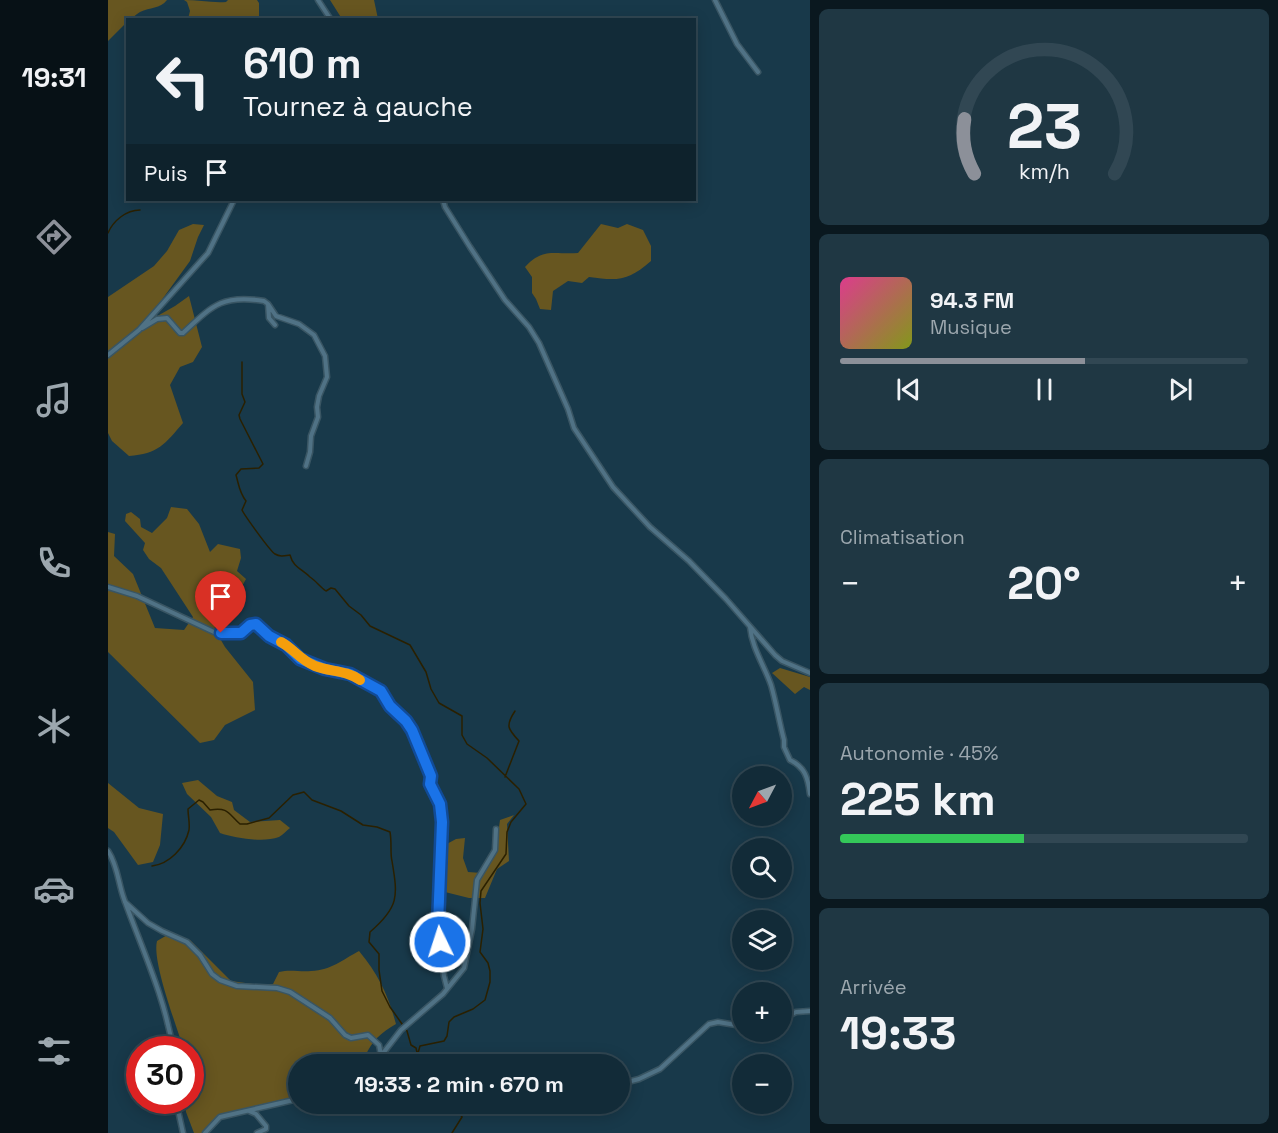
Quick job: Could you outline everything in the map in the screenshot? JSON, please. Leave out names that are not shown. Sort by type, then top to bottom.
[{"type":"street","points":[[318,0],[330,18]]},
{"type":"street","points":[[715,0],[737,44],[758,72]]},
{"type":"street","points":[[108,355],[139,330],[208,253],[234,201]]},
{"type":"street","points":[[443,201],[470,247],[512,309],[529,327],[539,343],[574,428],[613,488],[650,527],[689,561],[782,661],[810,674]]},
{"type":"street","points":[[139,330],[162,318],[167,318],[180,333],[183,333],[204,313],[222,301],[254,299],[264,301],[276,316],[299,324],[314,335],[326,356],[327,377],[319,396],[318,417],[311,436],[306,466]]},
{"type":"street","points":[[267,304],[267,313],[271,322],[275,324]]},
{"type":"street","points":[[108,587],[137,596],[214,632],[241,633],[250,625],[256,624],[269,636],[286,645],[300,659],[325,669],[350,674],[381,691],[394,711],[406,721],[428,766],[431,776],[430,784],[440,804],[442,822],[438,925],[447,988]]},
{"type":"street","points":[[750,626],[752,641],[772,688],[784,747],[790,760],[800,765],[808,782],[810,794]]},
{"type":"street","points":[[382,1054],[401,1030],[435,1002],[464,968],[472,929],[477,880],[482,868],[495,850],[496,829]]},
{"type":"street","points":[[108,851],[116,867],[125,902],[149,962],[171,1036]]},
{"type":"street","points":[[125,902],[148,923],[187,942],[220,980],[237,986],[277,988],[290,992],[330,1018],[345,1035],[351,1038],[368,1035],[379,1045],[381,1054]]},
{"type":"street","points":[[792,1014],[810,1011]]},
{"type":"street","points":[[630,1081],[660,1069],[709,1024],[718,1022],[732,1024]]},
{"type":"street","points":[[205,1133],[220,1117],[288,1101]]},
{"type":"street","points":[[249,1110],[256,1114],[266,1126],[266,1129],[257,1133]]},
{"type":"street","points":[[179,1114],[183,1133]]},
{"type":"shaded area","points":[[108,0],[167,0],[161,5],[126,18],[126,23],[108,41]]},
{"type":"shaded area","points":[[184,0],[226,2],[228,0],[257,0],[259,18],[188,18],[190,11]]},
{"type":"shaded area","points":[[330,0],[374,0],[378,18],[341,18]]},
{"type":"shaded area","points":[[193,224],[204,225],[190,261],[145,323],[189,296],[202,347],[193,362],[180,367],[170,385],[183,423],[160,447],[147,453],[129,456],[112,441],[108,433],[108,297],[154,266],[167,251],[179,230]]},
{"type":"shaded area","points":[[601,224],[618,228],[627,224],[643,230],[651,246],[651,261],[636,272],[622,278],[589,277],[582,283],[568,281],[553,291],[551,310],[540,309],[532,293],[532,277],[525,267],[544,254],[578,253]]},
{"type":"shaded area","points":[[171,507],[187,509],[199,524],[210,552],[218,544],[240,549],[241,558],[237,571],[246,579],[240,590],[214,617],[215,630],[225,647],[253,682],[255,710],[225,725],[214,740],[200,743],[108,652],[108,532],[115,534],[114,556],[133,574],[155,628],[184,630],[193,617],[161,568],[149,559],[143,550],[145,543],[125,521],[126,514],[131,512],[140,519],[141,527],[152,533],[167,518]]},
{"type":"shaded area","points":[[780,668],[810,677],[810,690],[804,687],[795,694],[772,673]]},
{"type":"shaded area","points":[[198,780],[217,796],[232,802],[234,810],[250,822],[280,820],[290,828],[279,837],[265,840],[220,833],[211,817],[187,794],[182,783]]},
{"type":"shaded area","points":[[108,783],[139,808],[163,814],[160,845],[153,862],[138,865],[114,832],[108,828]]},
{"type":"shaded area","points":[[514,815],[507,824],[509,861],[497,869],[485,898],[469,898],[445,892],[441,879],[446,874],[448,857],[445,845],[456,839],[465,838],[463,858],[468,872],[482,873],[497,842],[500,820]]},
{"type":"shaded area","points":[[169,934],[190,940],[231,981],[259,985],[273,984],[279,972],[325,969],[359,951],[382,986],[396,1024],[374,1041],[367,1054],[288,1054],[288,1098],[227,1113],[208,1133],[194,1133],[187,1114],[204,1114],[204,1036],[179,1036],[164,990],[156,950],[157,941]]},
{"type":"waterway","points":[[108,233],[121,217],[140,210]]},
{"type":"waterway","points":[[242,362],[242,394],[245,402],[239,415],[263,464],[259,468],[241,469],[236,475],[246,501],[242,510],[275,554],[290,555],[296,565],[326,591],[331,588],[335,589],[370,626],[410,645],[426,672],[431,689],[439,703],[462,716],[462,735],[467,744],[487,758],[519,789],[526,804],[511,822],[507,832],[506,854],[481,891],[483,929],[480,952],[488,963],[490,971],[490,982],[485,1000],[473,1009],[454,1017],[449,1022],[444,1041],[420,1046],[418,1053]]},
{"type":"waterway","points":[[505,777],[519,741],[509,727],[515,711]]},
{"type":"waterway","points":[[152,866],[164,862],[180,849],[189,830],[188,809],[199,800],[210,810],[224,810],[240,824],[247,824],[269,818],[293,795],[304,792],[312,800],[341,811],[363,825],[390,832],[395,884],[394,901],[387,915],[370,932],[369,942],[379,954],[382,991],[407,1031],[411,1045],[416,1048],[417,1054]]},
{"type":"waterway","points":[[452,1133],[462,1117],[460,1114]]},
{"type":"slow traffic","points":[[281,642],[300,659],[325,669],[350,674],[360,680]]},
{"type":"route","points":[[221,633],[241,633],[250,625],[256,624],[263,628],[269,636],[286,645],[300,659],[325,669],[350,674],[381,691],[394,711],[406,721],[428,766],[431,776],[430,784],[440,804],[442,822],[438,925],[440,942]]}]
